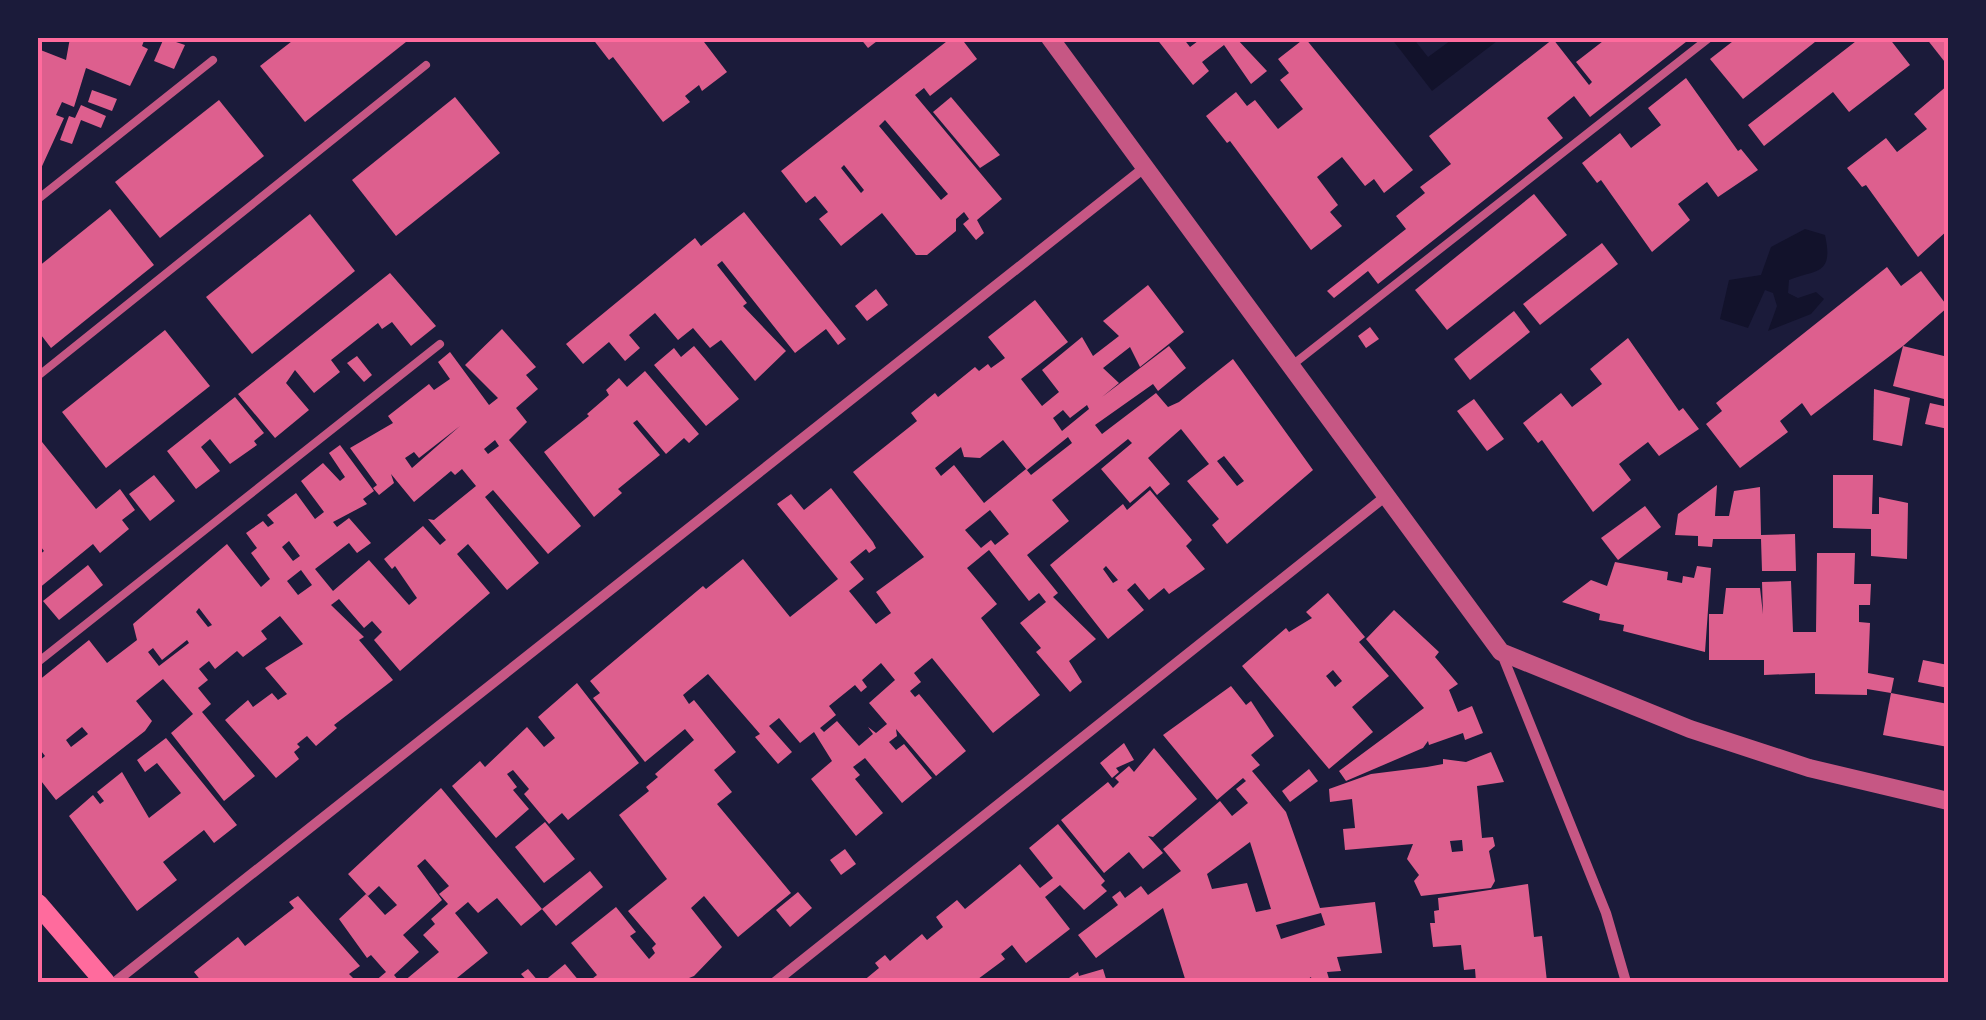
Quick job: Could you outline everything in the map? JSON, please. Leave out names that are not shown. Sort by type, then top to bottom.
[{"type":"main road","points":[[38,904],[105,982]]},
{"type":"street","points":[[1050,38],[1501,652],[1606,913],[1626,982]]},
{"type":"street","points":[[115,982],[1144,168]]},
{"type":"street","points":[[775,982],[1386,496]]},
{"type":"street","points":[[1501,652],[1707,735],[1809,768],[1948,801]]},
{"type":"lane","points":[[1290,366],[1709,38]]},
{"type":"lane","points":[[38,199],[213,60]]},
{"type":"lane","points":[[38,376],[426,65]]},
{"type":"lane","points":[[38,662],[440,344]]},
{"type":"shaded area","points":[[1391,38],[1413,38],[1428,57],[1454,38],[1501,38],[1432,91]]},
{"type":"shaded area","points":[[1805,229],[1825,235],[1827,258],[1815,272],[1789,280],[1788,293],[1798,298],[1816,292],[1824,299],[1811,314],[1768,331],[1777,306],[1773,293],[1765,290],[1748,328],[1720,319],[1729,280],[1761,275],[1771,247]]},
{"type":"building","points":[[70,38],[145,38],[142,46],[148,49],[130,86],[86,68],[74,107],[62,102],[56,115],[64,118],[38,175],[38,49],[66,60]]},
{"type":"building","points":[[164,38],[185,45],[174,69],[154,61]]},
{"type":"building","points":[[296,38],[411,38],[305,122],[260,66]]},
{"type":"building","points":[[592,38],[701,38],[727,72],[702,91],[699,85],[685,96],[690,102],[663,122],[613,57],[609,60]]},
{"type":"building","points":[[860,38],[881,38],[868,48]]},
{"type":"building","points":[[951,38],[961,38],[977,59],[930,96],[924,88],[915,95],[1002,199],[977,220],[984,233],[976,240],[963,224],[969,219],[964,212],[956,219],[956,231],[927,255],[916,255],[882,213],[841,246],[819,219],[828,212],[815,196],[806,203],[781,171]],"holes":[[[885,120],[948,194],[941,200],[879,126]],[[844,165],[864,190],[861,193],[841,168]]]},
{"type":"building","points":[[1156,38],[1183,38],[1190,47],[1202,38],[1236,38],[1267,71],[1251,84],[1224,45],[1202,62],[1209,71],[1193,85]]},
{"type":"building","points":[[1305,38],[1413,170],[1384,193],[1374,179],[1365,186],[1342,157],[1317,177],[1338,205],[1330,212],[1342,226],[1311,250],[1230,141],[1227,143],[1206,116],[1236,92],[1247,106],[1255,100],[1278,129],[1303,109],[1280,80],[1289,73],[1278,59]]},
{"type":"building","points":[[1607,38],[1691,38],[1590,117],[1574,96],[1547,118],[1563,138],[1378,284],[1368,271],[1334,298],[1327,291],[1406,229],[1396,216],[1425,193],[1420,187],[1451,164],[1429,136],[1553,39],[1589,85],[1592,82],[1576,62]]},
{"type":"building","points":[[1737,38],[1820,38],[1743,99],[1710,59]]},
{"type":"building","points":[[1860,38],[1889,38],[1910,65],[1849,112],[1833,92],[1764,146],[1748,125]]},
{"type":"building","points":[[1926,38],[1948,38],[1948,66]]},
{"type":"building","points":[[1686,78],[1738,151],[1741,149],[1758,170],[1718,197],[1707,182],[1678,204],[1690,220],[1652,252],[1601,180],[1597,183],[1582,163],[1620,133],[1631,148],[1661,125],[1648,108]]},
{"type":"building","points":[[1948,85],[1948,205],[1944,209],[1948,230],[1918,257],[1866,185],[1862,187],[1847,168],[1886,138],[1897,152],[1927,129],[1914,114]]},
{"type":"building","points":[[92,90],[117,99],[112,111],[88,102]]},
{"type":"building","points":[[455,97],[500,153],[396,236],[352,180]]},
{"type":"building","points":[[951,97],[1000,155],[980,168],[933,112]]},
{"type":"building","points":[[219,100],[264,156],[160,238],[115,182]]},
{"type":"building","points":[[81,105],[106,116],[101,128],[81,120],[72,144],[60,140],[69,116],[75,118]]},
{"type":"building","points":[[1534,194],[1567,235],[1447,330],[1415,290]]},
{"type":"building","points":[[110,209],[154,265],[51,348],[38,331],[38,267]]},
{"type":"building","points":[[744,212],[846,339],[838,345],[826,329],[795,353],[722,261],[717,265],[747,303],[743,306],[786,351],[755,381],[721,340],[710,348],[693,328],[678,340],[655,313],[629,335],[640,348],[625,361],[609,342],[583,364],[566,344],[695,238],[701,246]]},
{"type":"building","points":[[310,214],[355,271],[252,354],[206,297]]},
{"type":"building","points":[[1602,243],[1618,264],[1540,325],[1523,304]]},
{"type":"building","points":[[1887,267],[1901,286],[1921,271],[1948,307],[1811,416],[1802,403],[1780,421],[1788,432],[1740,468],[1706,424],[1722,411],[1716,403]]},
{"type":"building","points":[[390,273],[436,326],[411,346],[392,322],[382,329],[378,323],[331,360],[340,372],[314,393],[295,370],[286,383],[309,410],[275,438],[238,394]]},
{"type":"building","points":[[1148,285],[1184,332],[1140,367],[1130,347],[1103,368],[1119,383],[1102,397],[1169,346],[1186,368],[1158,391],[1153,384],[1095,425],[1102,434],[1156,393],[1168,407],[1179,402],[1233,359],[1313,470],[1227,544],[1212,525],[1219,519],[1187,481],[1209,464],[1181,429],[1148,458],[1170,484],[1157,495],[1150,486],[1130,503],[1101,469],[1132,443],[1128,439],[1052,500],[1069,521],[1027,555],[1058,593],[1053,597],[1096,639],[1069,661],[1082,682],[1070,692],[1036,652],[1041,648],[1020,623],[1046,602],[1039,593],[1029,601],[989,550],[967,568],[997,604],[981,618],[1040,695],[993,733],[932,658],[914,673],[921,682],[910,691],[915,697],[919,694],[966,751],[936,776],[896,729],[897,736],[889,742],[896,750],[904,744],[932,778],[902,803],[865,758],[853,767],[860,775],[855,779],[883,813],[856,836],[811,779],[832,761],[814,732],[800,743],[779,718],[769,726],[792,752],[778,764],[755,737],[760,734],[708,674],[683,695],[689,704],[694,700],[736,752],[714,770],[732,792],[717,804],[791,893],[738,937],[704,896],[691,908],[722,947],[694,976],[679,982],[676,978],[671,982],[588,982],[597,975],[571,943],[616,907],[636,932],[630,936],[649,959],[655,953],[652,948],[656,944],[628,911],[667,879],[619,815],[649,791],[646,787],[658,777],[655,774],[694,740],[685,729],[645,762],[593,698],[600,693],[590,681],[703,586],[706,589],[743,559],[790,617],[838,579],[777,504],[791,494],[804,510],[831,488],[873,542],[876,548],[869,553],[866,549],[850,562],[864,579],[849,591],[876,624],[891,613],[876,592],[924,557],[853,472],[917,421],[911,413],[935,393],[938,397],[975,367],[979,371],[988,364],[991,368],[1005,358],[988,337],[1035,300],[1068,342],[1021,379],[1042,406],[1059,392],[1042,370],[1082,337],[1093,356],[1119,336],[1103,321]],"holes":[[[1087,405],[1089,409],[1062,431],[1053,418],[1063,410],[1070,418]],[[1068,437],[1072,443],[1031,475],[1026,469],[984,503],[954,465],[941,476],[935,468],[961,447],[964,457],[980,458],[1003,440],[1027,470]],[[1224,456],[1244,481],[1237,486],[1217,461]],[[990,510],[1009,534],[995,545],[991,540],[981,548],[965,530]],[[881,663],[895,680],[869,703],[887,724],[876,733],[868,727],[873,734],[859,746],[837,721],[824,732],[820,728],[836,715],[829,706],[855,685],[861,692],[867,687],[862,680]]]},
{"type":"building","points":[[876,289],[888,305],[867,321],[855,306]]},
{"type":"building","points":[[1514,311],[1530,332],[1470,380],[1454,359]]},
{"type":"building","points":[[1370,327],[1379,339],[1366,348],[1358,336]]},
{"type":"building","points":[[502,329],[536,367],[526,375],[538,389],[516,408],[527,422],[509,440],[581,526],[548,554],[493,490],[485,497],[539,563],[507,590],[468,544],[457,554],[490,593],[400,671],[374,640],[382,632],[372,621],[364,628],[339,599],[331,605],[364,637],[359,640],[393,680],[334,725],[337,728],[316,746],[307,736],[297,744],[300,747],[294,752],[299,759],[276,778],[225,720],[248,700],[253,707],[272,693],[278,700],[287,694],[265,668],[303,644],[280,616],[261,631],[267,639],[243,657],[237,651],[215,669],[209,661],[199,669],[208,680],[198,688],[211,704],[202,712],[255,776],[224,801],[171,733],[193,714],[163,679],[136,701],[152,721],[145,731],[56,800],[38,777],[38,762],[45,756],[38,747],[38,681],[89,640],[107,663],[137,640],[133,624],[227,544],[261,587],[270,579],[251,553],[257,548],[246,533],[263,521],[268,527],[274,523],[267,515],[296,493],[315,519],[324,512],[301,481],[323,463],[340,481],[345,477],[329,453],[340,445],[374,491],[363,499],[367,504],[333,522],[337,527],[349,518],[371,543],[357,553],[349,543],[315,569],[333,591],[369,560],[409,605],[417,598],[395,566],[392,569],[384,559],[423,526],[440,545],[446,540],[428,519],[434,520],[476,486],[462,469],[455,475],[451,471],[414,502],[391,474],[394,483],[379,495],[373,488],[377,485],[350,448],[393,423],[388,416],[429,384],[434,390],[450,379],[438,362],[450,352],[489,405],[498,398],[465,365]],"holes":[[[460,426],[412,468],[405,458],[414,452],[419,458]],[[495,440],[499,446],[488,454],[484,449]],[[289,541],[300,556],[293,561],[282,547]],[[301,570],[312,585],[298,595],[287,581]],[[199,608],[212,625],[208,627],[196,612]],[[187,640],[189,643],[159,666],[148,652],[153,648],[162,660]],[[82,727],[88,734],[71,747],[66,740]]]},
{"type":"building","points":[[165,330],[210,386],[106,468],[62,412]]},
{"type":"building","points":[[1628,338],[1679,411],[1683,408],[1699,429],[1659,456],[1648,442],[1619,464],[1631,480],[1593,512],[1542,440],[1538,443],[1523,423],[1561,393],[1572,407],[1602,384],[1590,369]]},
{"type":"building","points":[[694,346],[739,399],[706,426],[654,365],[674,348],[681,357]]},
{"type":"building","points":[[1903,346],[1948,357],[1948,400],[1893,386]]},
{"type":"building","points":[[357,356],[372,375],[364,382],[347,363]]},
{"type":"building","points":[[645,371],[699,434],[689,443],[684,438],[666,454],[637,420],[633,423],[660,455],[618,489],[622,493],[594,517],[544,452],[589,416],[619,378],[627,387]]},
{"type":"building","points":[[1874,389],[1910,398],[1902,446],[1873,440]]},
{"type":"building","points":[[235,397],[264,433],[254,441],[257,445],[230,464],[210,439],[201,447],[220,471],[196,489],[167,451]]},
{"type":"building","points":[[1474,399],[1504,439],[1487,451],[1457,411]]},
{"type":"building","points":[[1930,403],[1948,407],[1948,429],[1925,424]]},
{"type":"building","points":[[38,437],[96,509],[120,489],[135,510],[122,520],[129,529],[100,553],[93,544],[38,589],[38,556],[44,551],[38,543]]},
{"type":"building","points":[[154,475],[175,501],[150,521],[129,494]]},
{"type":"building","points":[[1833,475],[1873,475],[1872,514],[1879,514],[1879,497],[1908,503],[1907,559],[1871,556],[1871,529],[1833,528]]},
{"type":"building","points":[[1717,485],[1715,516],[1729,516],[1734,491],[1760,487],[1761,535],[1795,534],[1796,571],[1762,571],[1761,539],[1713,539],[1712,547],[1698,546],[1698,536],[1675,535],[1678,514]]},
{"type":"building","points":[[1150,490],[1192,540],[1186,546],[1205,569],[1169,594],[1164,588],[1149,600],[1135,583],[1127,590],[1144,610],[1108,639],[1050,565],[1123,504],[1127,510]],"holes":[[[1106,566],[1118,580],[1113,583],[1103,569]]]},
{"type":"building","points":[[1645,506],[1661,527],[1618,560],[1601,538]]},
{"type":"building","points":[[1817,553],[1855,553],[1854,584],[1871,584],[1870,605],[1859,605],[1859,622],[1870,623],[1868,673],[1894,678],[1891,693],[1867,689],[1867,695],[1815,694],[1815,673],[1764,675],[1764,660],[1709,660],[1709,614],[1723,614],[1726,588],[1760,588],[1763,614],[1762,582],[1791,581],[1793,632],[1816,632]]},
{"type":"building","points":[[1615,562],[1668,572],[1667,580],[1682,583],[1683,576],[1694,578],[1697,566],[1711,568],[1705,652],[1623,631],[1624,625],[1599,620],[1600,614],[1562,602],[1591,580],[1607,586]]},
{"type":"building","points":[[88,565],[103,585],[59,620],[43,601]]},
{"type":"building","points":[[1328,593],[1365,637],[1359,642],[1389,676],[1352,707],[1373,732],[1329,769],[1242,666],[1286,628],[1289,632],[1312,618],[1306,612]],"holes":[[[1333,670],[1342,681],[1335,687],[1326,676]]]},
{"type":"building","points":[[1394,610],[1439,652],[1435,657],[1458,684],[1449,690],[1458,712],[1472,706],[1483,733],[1465,740],[1463,733],[1429,745],[1428,741],[1423,748],[1346,781],[1339,771],[1424,708],[1366,639]]},
{"type":"building","points":[[1923,660],[1948,665],[1948,688],[1918,682]]},
{"type":"building","points":[[577,683],[639,763],[568,820],[562,813],[549,824],[524,794],[529,789],[513,770],[507,774],[517,787],[513,790],[529,809],[496,838],[452,786],[480,761],[485,767],[527,727],[544,747],[555,738],[538,717]]},
{"type":"building","points":[[1231,686],[1246,705],[1251,701],[1274,736],[1251,755],[1260,765],[1252,771],[1286,812],[1320,908],[1375,902],[1382,953],[1337,957],[1341,971],[1327,972],[1330,982],[1312,982],[1311,977],[1304,982],[1186,982],[1163,908],[1096,958],[1078,935],[1118,905],[1112,897],[1120,891],[1125,898],[1141,886],[1148,895],[1181,871],[1163,849],[1220,801],[1232,816],[1248,803],[1236,789],[1246,781],[1243,778],[1217,800],[1163,735]],"holes":[[[1250,842],[1271,909],[1256,912],[1247,883],[1212,889],[1207,874]],[[1321,913],[1325,925],[1281,939],[1276,925]]]},
{"type":"building","points":[[1891,693],[1948,704],[1948,747],[1883,735]]},
{"type":"building","points":[[166,738],[237,825],[214,843],[204,830],[163,862],[177,880],[137,911],[69,816],[93,795],[100,804],[104,801],[97,792],[122,772],[149,818],[181,793],[157,763],[145,772],[137,760]]},
{"type":"building","points":[[1124,743],[1134,760],[1116,768],[1119,772],[1112,778],[1100,763]]},
{"type":"building","points":[[1154,748],[1197,799],[1153,837],[1148,836],[1163,853],[1143,869],[1129,852],[1104,873],[1061,820],[1108,782],[1113,788],[1119,782],[1115,778],[1129,766],[1134,772]]},
{"type":"building","points":[[1491,752],[1504,782],[1477,786],[1482,838],[1493,837],[1495,846],[1489,851],[1495,881],[1491,888],[1421,896],[1414,881],[1419,875],[1407,859],[1413,844],[1345,850],[1343,829],[1355,828],[1352,799],[1330,802],[1329,789],[1371,774],[1443,764],[1443,759],[1466,762]],"holes":[[[1462,840],[1463,851],[1452,852],[1450,841]]]},
{"type":"building","points":[[1309,769],[1318,781],[1290,802],[1282,791]]},
{"type":"building","points":[[441,788],[542,909],[521,926],[497,898],[478,913],[468,902],[455,913],[488,953],[452,982],[403,982],[439,952],[423,935],[435,924],[431,919],[448,904],[439,894],[449,886],[425,859],[417,866],[442,900],[403,935],[419,952],[394,975],[400,982],[374,982],[386,972],[371,955],[367,958],[339,919],[366,894],[385,915],[397,905],[379,886],[368,896],[348,874]]},
{"type":"building","points":[[545,822],[575,859],[544,883],[515,847]]},
{"type":"building","points":[[1058,824],[1105,881],[1101,885],[1107,891],[1084,910],[1060,885],[1045,897],[1070,929],[1026,963],[1012,945],[1001,954],[1005,959],[974,982],[862,982],[879,968],[875,963],[885,955],[890,961],[922,934],[927,940],[943,927],[936,917],[957,900],[965,909],[1020,864],[1040,888],[1053,878],[1029,848]]},
{"type":"building","points":[[845,849],[856,864],[841,875],[830,860]]},
{"type":"building","points":[[590,871],[603,887],[556,926],[542,909]]},
{"type":"building","points":[[1528,884],[1534,937],[1542,936],[1547,982],[1476,982],[1475,969],[1464,970],[1461,945],[1433,947],[1430,923],[1435,923],[1438,898]]},
{"type":"building","points":[[798,892],[812,908],[790,927],[776,910]]},
{"type":"building","points":[[298,896],[360,966],[349,974],[357,982],[202,982],[194,972],[238,937],[245,946],[294,908],[289,902]]},
{"type":"building","points":[[565,964],[580,982],[543,982]]},
{"type":"building","points":[[528,969],[539,982],[528,982],[521,974]]},
{"type":"building","points":[[1103,969],[1107,982],[1063,982],[1078,972],[1079,976]]}]
